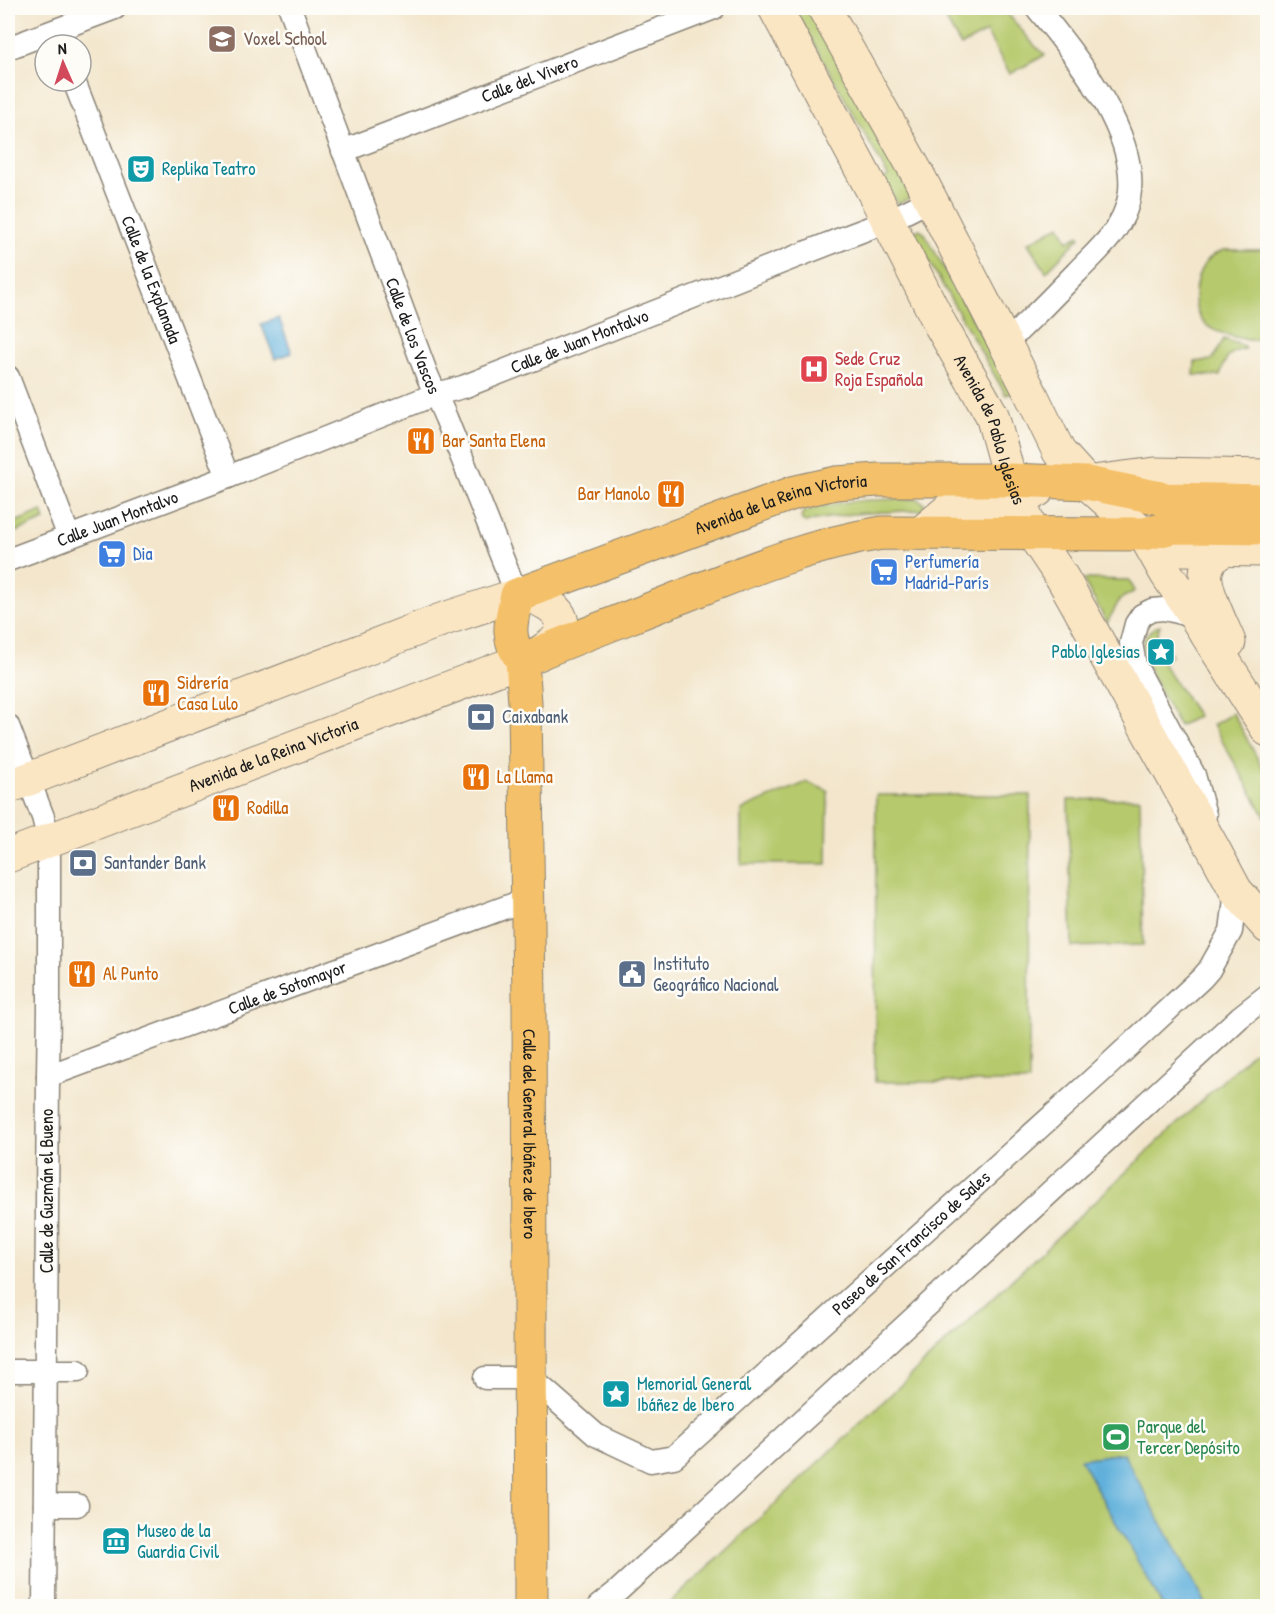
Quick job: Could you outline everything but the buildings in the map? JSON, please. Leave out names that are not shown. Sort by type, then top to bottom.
[{"type":"main road","name":"Avenida de la Reina Victoria","points":[[519,594],[796,492],[836,483],[878,480],[1015,490],[1055,467],[1087,483],[1165,499],[1268,501]]},
{"type":"main road","name":"Avenida de la Reina Victoria","points":[[530,657],[708,586],[852,538],[882,533],[1144,534],[1174,527],[1268,528]]},
{"type":"main road","points":[[519,594],[510,630],[511,642],[515,650],[530,657]]},
{"type":"main road","name":"Calle del General Ibáñez de Ibero","points":[[530,657],[525,686],[531,1606]]},
{"type":"street","points":[[67,33],[115,8]]},
{"type":"street","name":"Calle de los Vascos","points":[[290,8],[427,375],[519,594]]},
{"type":"street","name":"Calle del Vivero","points":[[343,151],[714,8]]},
{"type":"street","name":"Avenida de Pablo Iglesias","points":[[775,8],[941,326],[992,415],[1015,490],[1033,534],[1063,579],[1236,891],[1268,927]]},
{"type":"street","points":[[824,8],[930,200],[1031,394],[1055,467]]},
{"type":"street","points":[[1005,344],[1111,237],[1127,207],[1130,189],[1128,157],[1116,124],[1087,73],[1061,36],[1037,8]]},
{"type":"street","points":[[8,48],[33,43]]},
{"type":"street","name":"Calle de la Explanada","points":[[79,93],[228,477]]},
{"type":"street","name":"Calle de Juan Montalvo","points":[[228,477],[436,394],[463,387],[888,221],[930,200]]},
{"type":"street","points":[[8,376],[69,537]]},
{"type":"street","name":"Avenida de la Reina Victoria","points":[[1087,483],[1155,474],[1268,476]]},
{"type":"street","name":"Calle Juan Montalvo","points":[[8,560],[228,477]]},
{"type":"street","points":[[1087,483],[1144,534],[1166,573],[1265,721]]},
{"type":"street","name":"Avenida de la Reina Victoria","points":[[921,533],[952,507],[999,507],[1015,490]]},
{"type":"street","name":"Avenida de la Reina Victoria","points":[[1144,534],[1181,549],[1268,550]]},
{"type":"street","points":[[1225,549],[1211,559],[1207,566],[1206,583],[1265,721]]},
{"type":"street","name":"Avenida de la Reina Victoria","points":[[8,856],[530,657],[559,636],[560,618],[554,608],[543,601],[519,594],[441,620],[18,783]]},
{"type":"street","name":"Avenida de Pablo Iglesias","points":[[1197,619],[1164,609],[1152,610],[1142,615],[1136,624],[1131,643],[1135,664],[1194,775],[1214,848]]},
{"type":"street","name":"Calle de Guzmán el Bueno","points":[[8,726],[18,783],[43,817],[49,841],[44,1606]]},
{"type":"street","name":"Paseo de San Francisco de Sales","points":[[531,1378],[596,1435],[651,1461],[674,1457],[1202,978],[1231,932],[1236,891]]},
{"type":"street","name":"Calle de Sotomayor","points":[[48,1076],[528,899]]},
{"type":"street","points":[[599,1606],[617,1598],[1231,1025],[1268,995]]},
{"type":"street","points":[[8,1371],[78,1371]]},
{"type":"street","points":[[485,1378],[531,1378]]},
{"type":"street","points":[[45,1505],[77,1505]]},
{"type":"green space","points":[[794,8],[810,8],[912,197],[898,204],[883,180],[888,176]]},
{"type":"green space","points":[[939,8],[1003,8],[1045,55],[1010,74],[986,32],[961,46]]},
{"type":"green space","points":[[1060,225],[1068,241],[1079,235],[1080,237],[1046,272],[1028,243]]},
{"type":"green space","points":[[920,229],[925,234],[1013,392],[1006,395],[915,237],[915,233]]},
{"type":"green space","points":[[1224,250],[1267,250],[1267,336],[1245,340],[1231,336],[1211,329],[1198,314],[1195,296],[1201,270],[1209,258]]},
{"type":"green space","points":[[1224,339],[1244,346],[1245,349],[1228,357],[1220,376],[1194,375],[1195,362],[1212,360]]},
{"type":"green space","points":[[918,499],[924,503],[922,510],[851,514],[805,522],[801,517],[803,512],[831,504]]},
{"type":"green space","points":[[42,511],[45,520],[8,535],[8,525]]},
{"type":"green space","points":[[1083,579],[1129,580],[1135,591],[1120,599],[1107,623]]},
{"type":"green space","points":[[1160,625],[1152,648],[1163,643],[1172,655],[1162,662],[1198,716],[1179,726],[1150,672],[1144,654],[1145,638]]},
{"type":"green space","points":[[1233,713],[1267,776],[1267,820],[1213,725]]},
{"type":"green space","points":[[807,782],[828,791],[827,864],[741,864],[741,810]]},
{"type":"green space","points":[[876,795],[1030,795],[1029,1082],[875,1082]]},
{"type":"green space","points":[[1140,798],[1143,945],[1072,947],[1068,800]]},
{"type":"green space","points":[[1253,1052],[1267,1053],[1267,1606],[1207,1606],[1122,1453],[1081,1459],[1163,1606],[667,1606]]},
{"type":"water","points":[[279,318],[292,353],[275,359],[261,324]]},
{"type":"water","points":[[1123,1453],[1207,1606],[1163,1606],[1080,1459]]},
{"type":"place","name":"Voxel School","points":[[222,39]]},
{"type":"place","name":"Replika Teatro","points":[[141,169]]},
{"type":"place","name":"Sede Cruz Roja Española","points":[[814,369]]},
{"type":"place","name":"Bar Santa Elena","points":[[421,441]]},
{"type":"place","name":"Bar Manolo","points":[[671,494]]},
{"type":"place","name":"Dia","points":[[112,554]]},
{"type":"place","name":"Perfumería Madrid-París","points":[[884,572]]},
{"type":"place","name":"Pablo Iglesias","points":[[1161,652]]},
{"type":"place","name":"Sidrería Casa Lulo","points":[[156,693]]},
{"type":"place","name":"Caixabank","points":[[481,717]]},
{"type":"place","name":"La Llama","points":[[476,777]]},
{"type":"place","name":"Rodilla","points":[[226,808]]},
{"type":"place","name":"Santander Bank","points":[[83,863]]},
{"type":"place","name":"Al Punto","points":[[82,974]]},
{"type":"place","name":"Instituto Geográfico Nacional","points":[[632,974]]},
{"type":"place","name":"Memorial General Ibáñez de Ibero","points":[[616,1394]]},
{"type":"place","name":"Parque del Tercer Depósito","points":[[1116,1437]]},
{"type":"place","name":"Museo de la Guardia Civil","points":[[116,1541]]}]
